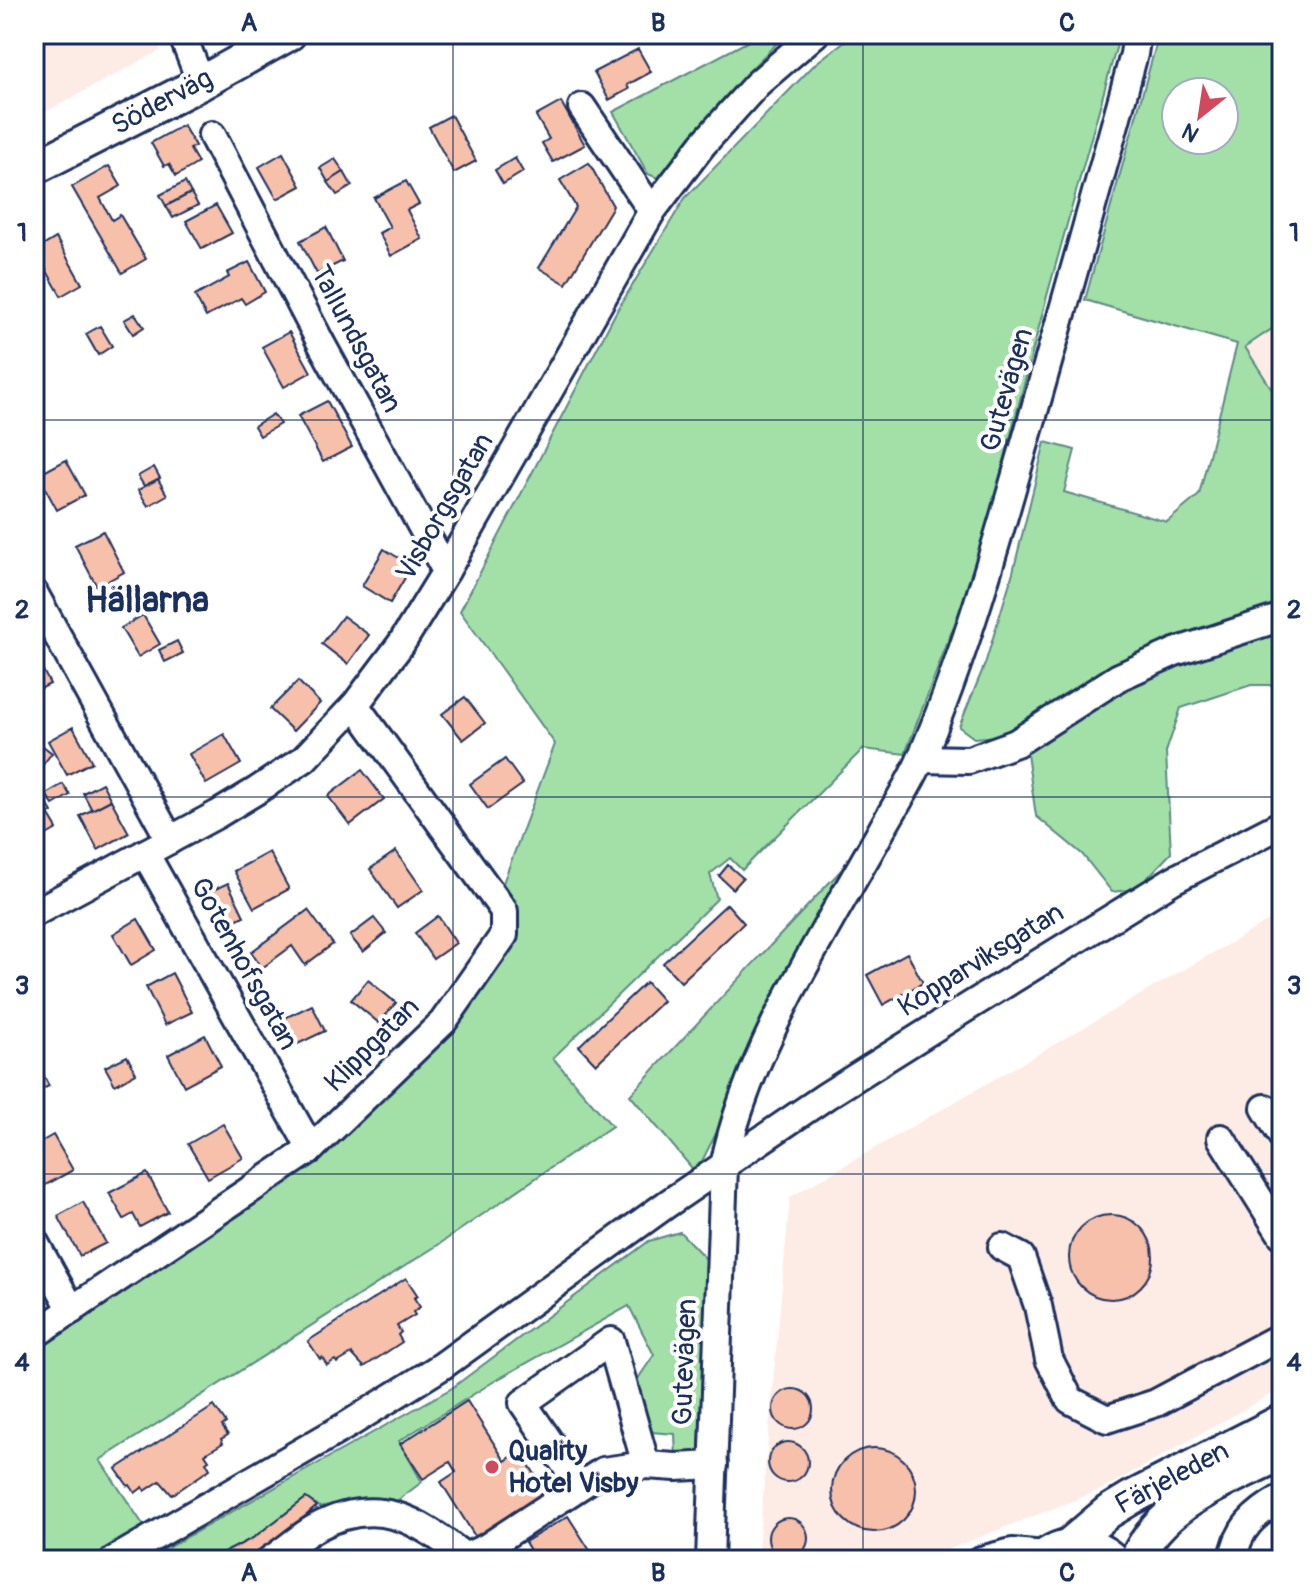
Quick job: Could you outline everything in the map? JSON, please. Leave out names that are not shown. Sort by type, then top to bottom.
[{"type":"main road","name":"Söderväg","points":[[34,168],[201,83],[289,34]]},
{"type":"main road","name":"Färjeleden","points":[[1051,1554],[1131,1498],[1282,1421]]},
{"type":"main road","name":"Färjeleden","points":[[1136,1560],[1158,1525],[1172,1512],[1193,1498],[1282,1453]]},
{"type":"main road","points":[[1051,1554],[1093,1547],[1113,1560]]},
{"type":"street","points":[[182,34],[201,83]]},
{"type":"street","name":"Visborgsgatan","points":[[34,913],[218,814],[304,759],[355,705],[401,644],[446,571],[652,211],[703,144],[757,84],[815,34]]},
{"type":"street","name":"Gutevägen","points":[[710,1560],[724,1166],[732,1126],[747,1083],[806,965],[921,759],[955,677],[988,574],[1083,243],[1131,68],[1137,34]]},
{"type":"street","points":[[582,107],[652,211]]},
{"type":"street","name":"Tallundsgatan","points":[[212,135],[446,571]]},
{"type":"street","points":[[34,593],[170,840]]},
{"type":"street","points":[[921,759],[969,760],[1016,743],[1119,677],[1175,652],[1282,617]]},
{"type":"street","name":"Klippgatan","points":[[34,1335],[311,1149],[443,1022],[504,935],[504,911],[355,705]]},
{"type":"street","name":"Kopparviksgatan","points":[[114,1560],[349,1424],[442,1366],[826,1096],[1126,907],[1282,824]]},
{"type":"street","name":"Gotenhofsgatan","points":[[145,853],[311,1149]]},
{"type":"street","points":[[1265,1108],[1282,1136]]},
{"type":"street","points":[[1221,1138],[1282,1235]]},
{"type":"street","points":[[34,1241],[72,1310]]},
{"type":"street","points":[[1002,1247],[1021,1257],[1038,1306],[1049,1359],[1070,1400],[1107,1419],[1156,1403],[1282,1336]]},
{"type":"street","points":[[579,1485],[523,1403],[611,1341],[646,1465]]},
{"type":"street","points":[[270,1560],[324,1523],[366,1513],[400,1516],[433,1532],[465,1557],[487,1547],[603,1471],[646,1465],[714,1465]]},
{"type":"street","points":[[1233,1560],[1243,1528],[1261,1510],[1282,1498]]},
{"type":"street","points":[[981,1560],[1012,1552],[1051,1554]]},
{"type":"shaded area","points":[[34,34],[155,34],[161,50],[34,118]]},
{"type":"shaded area","points":[[1282,322],[1282,405],[1245,347]]},
{"type":"shaded area","points":[[1282,913],[1282,1388],[1103,1489],[921,1560],[757,1560],[790,1197]]},
{"type":"green space","points":[[762,34],[787,34],[719,103],[660,179],[648,174],[613,112]]},
{"type":"green space","points":[[854,34],[1120,34],[977,565],[905,754],[863,749],[742,870],[730,858],[710,874],[717,899],[553,1058],[612,1126],[438,1245],[100,1460],[150,1535],[105,1560],[34,1560],[34,1346],[325,1156],[451,1028],[512,939],[500,891],[555,744],[460,611],[615,314],[685,198],[816,63]]},
{"type":"green space","points":[[1159,34],[1282,34],[1282,322],[1245,347],[1282,405],[1282,685],[1251,685],[1181,708],[1166,752],[1171,853],[1137,889],[1112,892],[1082,854],[1036,816],[1027,754],[1001,736],[974,738],[959,727],[985,664],[1013,572],[1045,442],[1075,450],[1064,492],[1167,522],[1199,495],[1237,344],[1085,300]]},
{"type":"green space","points":[[859,851],[696,1173],[630,1095]]},
{"type":"green space","points":[[680,1232],[706,1259],[699,1457],[676,1459],[675,1434],[651,1432],[635,1383],[654,1355],[629,1306],[493,1382],[399,1441],[422,1482],[390,1506],[335,1512],[317,1506],[306,1498],[253,1538],[210,1560],[146,1560],[452,1388],[649,1241]]},
{"type":"building","points":[[638,49],[651,72],[627,85],[629,89],[609,100],[594,72]]},
{"type":"building","points":[[561,102],[585,145],[553,162],[542,143],[549,139],[536,116]]},
{"type":"building","points":[[451,115],[476,161],[454,173],[429,127]]},
{"type":"building","points":[[183,125],[195,146],[190,149],[198,163],[176,176],[169,164],[164,166],[151,143]]},
{"type":"building","points":[[283,153],[301,186],[277,199],[259,167]]},
{"type":"building","points":[[515,158],[523,172],[503,184],[495,170]]},
{"type":"building","points":[[335,159],[344,172],[328,182],[320,168]]},
{"type":"building","points":[[589,163],[613,206],[566,284],[539,268],[576,207],[560,180]]},
{"type":"building","points":[[109,166],[121,186],[100,198],[112,220],[120,215],[146,259],[122,273],[72,187]]},
{"type":"building","points":[[344,172],[352,186],[337,195],[328,182]]},
{"type":"building","points":[[406,181],[419,204],[407,210],[422,239],[391,256],[379,233],[390,227],[374,198]]},
{"type":"building","points":[[185,182],[191,193],[166,206],[160,195]]},
{"type":"building","points":[[191,193],[198,205],[173,218],[166,206]]},
{"type":"building","points":[[216,205],[232,233],[202,249],[186,221]]},
{"type":"building","points":[[326,227],[343,261],[317,274],[300,241]]},
{"type":"building","points":[[34,235],[41,247],[56,238],[82,284],[61,296],[39,257],[34,260]]},
{"type":"building","points":[[249,262],[265,292],[245,304],[241,298],[206,317],[195,296],[229,277],[227,273]]},
{"type":"building","points":[[135,314],[144,327],[133,334],[124,320]]},
{"type":"building","points":[[100,326],[112,346],[98,355],[86,334]]},
{"type":"building","points":[[289,332],[311,372],[284,387],[262,347]]},
{"type":"building","points":[[327,401],[352,447],[323,462],[298,416]]},
{"type":"building","points":[[273,414],[280,424],[260,436],[254,426]]},
{"type":"building","points":[[66,460],[85,495],[57,510],[38,475]]},
{"type":"building","points":[[154,467],[160,478],[144,486],[138,476]]},
{"type":"building","points":[[158,479],[167,495],[148,506],[138,490]]},
{"type":"building","points":[[103,531],[124,572],[97,587],[75,545]]},
{"type":"building","points":[[384,549],[412,566],[390,603],[362,586]]},
{"type":"building","points":[[143,615],[160,644],[138,657],[121,628]]},
{"type":"building","points":[[343,616],[369,635],[348,664],[322,644]]},
{"type":"building","points":[[177,641],[183,653],[165,662],[159,650]]},
{"type":"building","points":[[34,653],[50,684],[34,692]]},
{"type":"building","points":[[298,681],[320,703],[293,731],[270,709]]},
{"type":"building","points":[[465,697],[485,723],[463,740],[442,714]]},
{"type":"building","points":[[73,727],[92,762],[67,775],[48,741]]},
{"type":"building","points":[[224,734],[241,764],[206,784],[189,754]]},
{"type":"building","points":[[34,739],[52,753],[37,772],[34,769]]},
{"type":"building","points":[[505,759],[523,784],[488,809],[470,784]]},
{"type":"building","points":[[362,770],[384,799],[350,825],[328,796]]},
{"type":"building","points":[[102,783],[111,800],[92,810],[83,793]]},
{"type":"building","points":[[63,784],[70,795],[53,805],[46,794]]},
{"type":"building","points":[[43,797],[57,829],[41,838],[34,827],[34,802]]},
{"type":"building","points":[[111,800],[129,833],[98,850],[80,816]]},
{"type":"building","points":[[396,851],[423,890],[397,908],[370,869]]},
{"type":"building","points":[[269,852],[289,889],[254,908],[234,871]]},
{"type":"building","points":[[728,865],[743,878],[733,889],[719,876]]},
{"type":"building","points":[[228,883],[244,916],[227,924],[211,891]]},
{"type":"building","points":[[727,904],[744,923],[681,982],[663,963]]},
{"type":"building","points":[[308,910],[333,944],[305,965],[292,946],[262,968],[251,952]]},
{"type":"building","points":[[438,916],[456,943],[433,959],[415,933]]},
{"type":"building","points":[[374,918],[386,933],[363,952],[350,936]]},
{"type":"building","points":[[138,919],[156,950],[131,965],[113,934]]},
{"type":"building","points":[[907,953],[923,983],[883,1005],[867,975]]},
{"type":"building","points":[[172,973],[192,1012],[165,1025],[146,987]]},
{"type":"building","points":[[368,980],[396,1003],[379,1023],[351,1000]]},
{"type":"building","points":[[646,982],[663,1001],[596,1064],[579,1046]]},
{"type":"building","points":[[312,1005],[325,1031],[283,1051],[270,1025]]},
{"type":"building","points":[[205,1035],[221,1066],[184,1086],[168,1055]]},
{"type":"building","points":[[127,1056],[136,1073],[115,1085],[105,1067]]},
{"type":"building","points":[[38,1065],[49,1086],[34,1093],[34,1068]]},
{"type":"building","points":[[223,1124],[243,1158],[208,1178],[188,1144]]},
{"type":"building","points":[[53,1135],[73,1170],[44,1186],[34,1169],[34,1146]]},
{"type":"building","points":[[147,1173],[168,1212],[140,1227],[133,1214],[124,1219],[109,1193]]},
{"type":"building","points":[[83,1202],[106,1243],[80,1256],[58,1216]]},
{"type":"building","points":[[1111,1215],[1127,1218],[1141,1227],[1150,1241],[1153,1257],[1150,1273],[1141,1287],[1127,1296],[1111,1299],[1095,1296],[1081,1287],[1072,1273],[1069,1257],[1072,1241],[1081,1227],[1095,1218]]},
{"type":"building","points":[[406,1278],[418,1296],[414,1298],[420,1307],[413,1312],[415,1315],[397,1326],[402,1342],[364,1367],[352,1354],[327,1365],[322,1357],[320,1359],[308,1341]]},
{"type":"building","points":[[793,1389],[807,1395],[813,1409],[807,1423],[793,1429],[779,1423],[773,1409],[779,1395]]},
{"type":"building","name":"Quality Hotel Visby","points":[[467,1401],[505,1461],[520,1451],[547,1493],[476,1538],[441,1482],[456,1472],[450,1462],[423,1479],[400,1444]]},
{"type":"building","points":[[214,1406],[226,1423],[222,1426],[228,1435],[221,1439],[223,1443],[205,1454],[210,1469],[172,1495],[160,1481],[145,1491],[143,1487],[135,1493],[116,1469]]},
{"type":"building","points":[[788,1442],[802,1448],[808,1462],[802,1476],[788,1482],[774,1476],[768,1462],[774,1448]]},
{"type":"building","points":[[874,1448],[890,1451],[904,1460],[913,1474],[916,1490],[913,1506],[904,1520],[890,1529],[874,1532],[858,1529],[844,1520],[835,1506],[832,1490],[835,1474],[844,1460],[858,1451]]},
{"type":"building","points":[[306,1498],[317,1506],[265,1551],[250,1560],[210,1560],[253,1538]]},
{"type":"building","points":[[568,1516],[596,1560],[536,1560],[525,1542]]},
{"type":"building","points":[[788,1518],[802,1524],[808,1538],[802,1552],[788,1558],[774,1552],[768,1538],[774,1524]]},
{"type":"place","name":"Quality Hotel Visby","points":[[492,1467]]},
{"type":"district","name":"Hällarna","points":[[147,600]]}]
